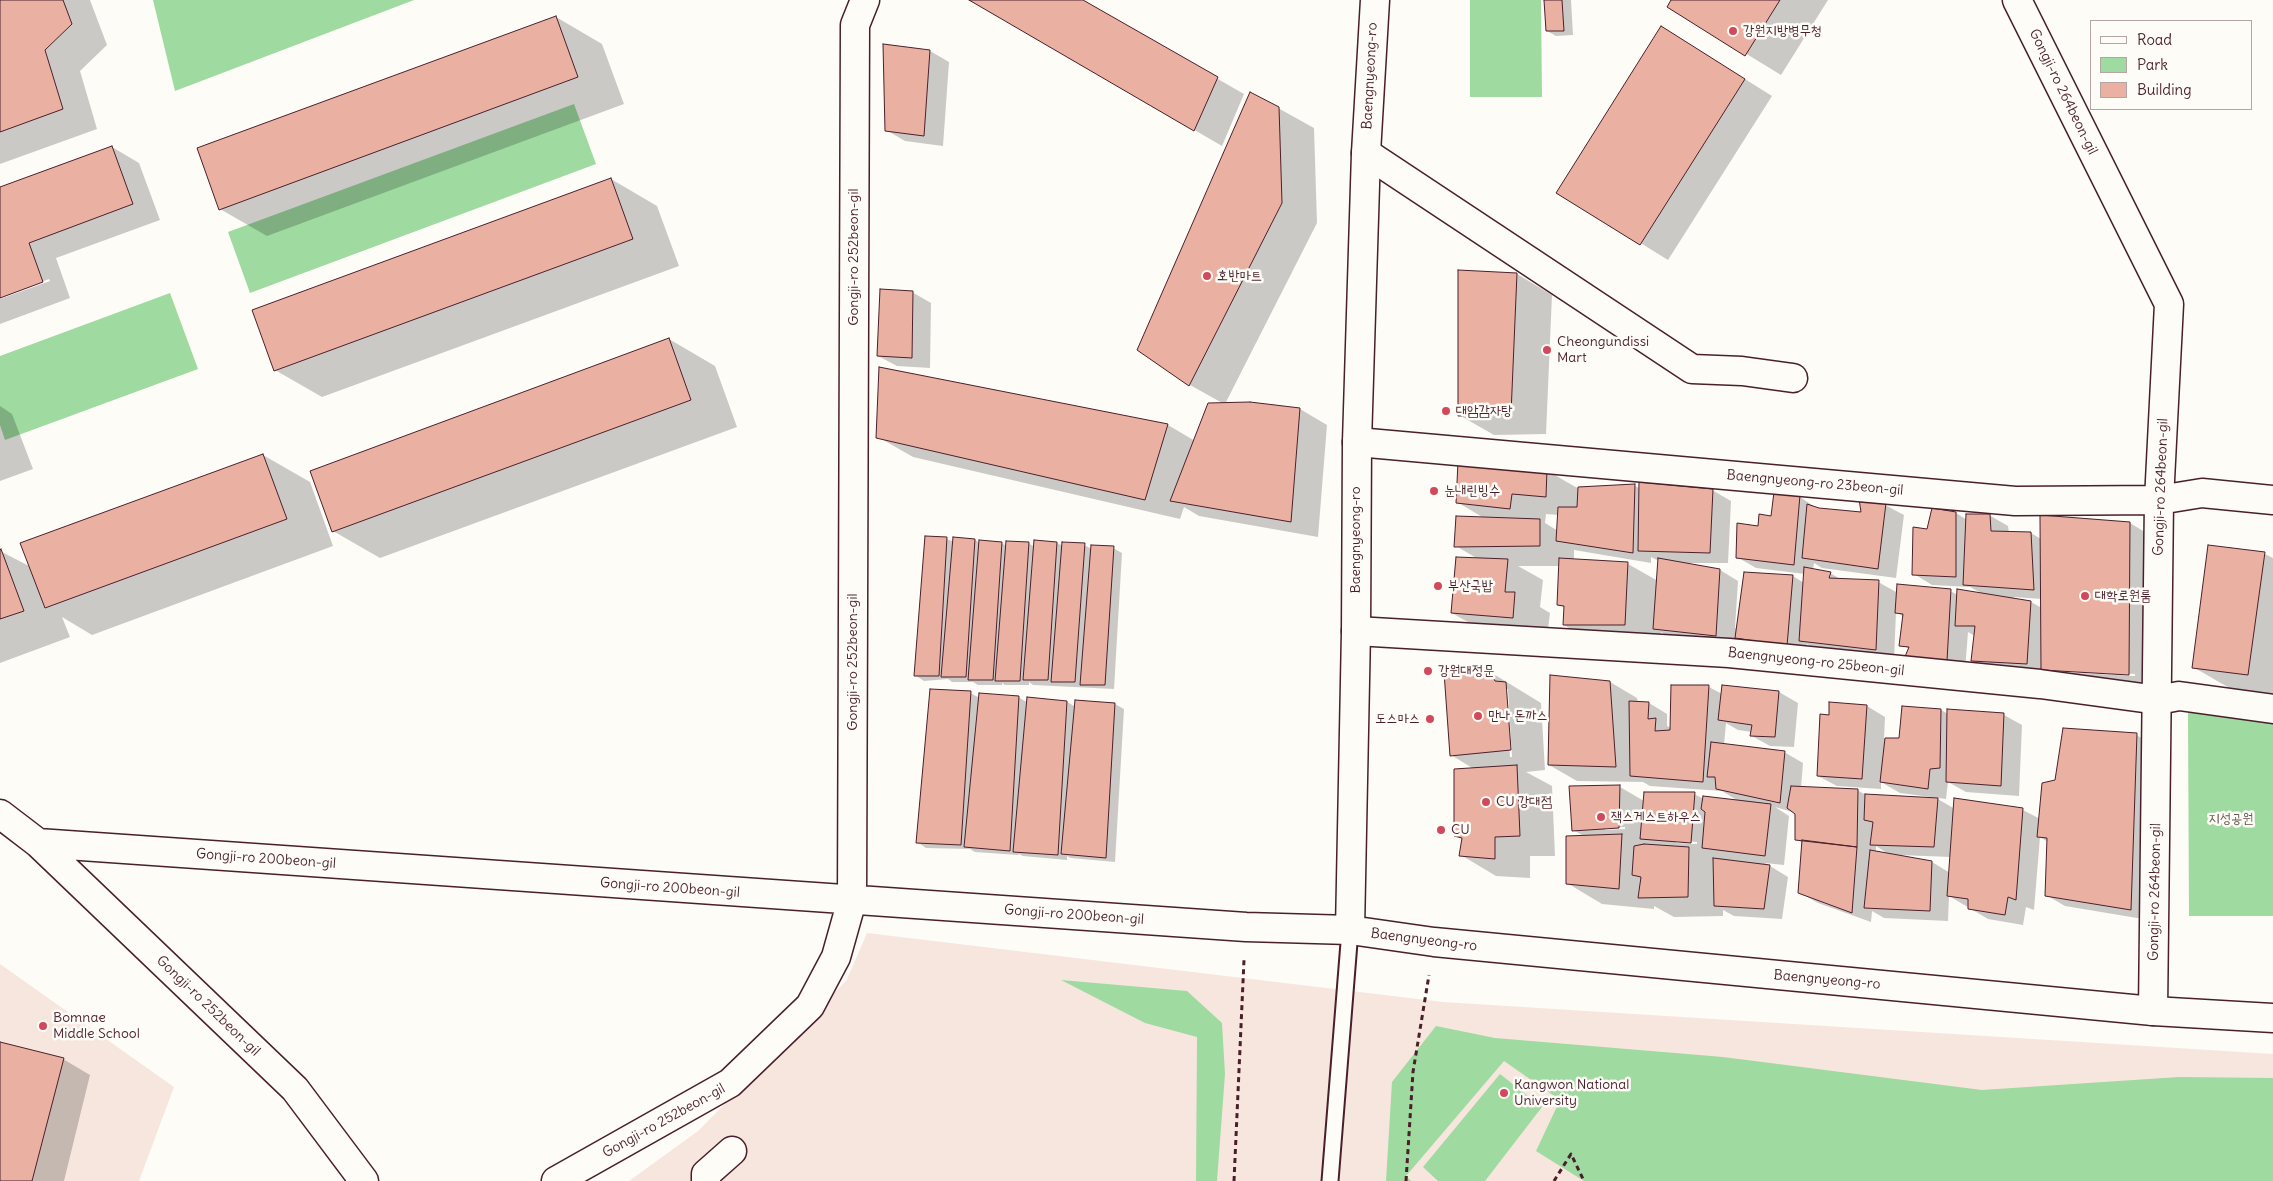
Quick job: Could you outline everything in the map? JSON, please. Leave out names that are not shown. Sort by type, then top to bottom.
[{"type":"street","name":"Gongji-ro 252beon-gil","points":[[556,1181],[730,1084],[810,1006],[836,957],[852,900],[855,25],[865,0]]},
{"type":"street","name":"Baengnyeong-ro","points":[[1375,0],[1366,153],[1357,442],[1356,632],[1350,930],[1434,942],[2153,1011],[2273,1018]]},
{"type":"street","name":"Gongji-ro 264beon-gil","points":[[2017,0],[2169,304],[2159,500],[2153,1011]]},
{"type":"street","points":[[1366,153],[1692,369],[1742,371],[1793,378]]},
{"type":"street","name":"Baengnyeong-ro 23beon-gil","points":[[1357,442],[2015,501],[2159,500],[2202,493],[2273,500]]},
{"type":"street","name":"Baengnyeong-ro 25beon-gil","points":[[1356,632],[1729,653],[2040,684],[2158,700],[2179,696],[2273,709]]},
{"type":"street","points":[[0,814],[38,843]]},
{"type":"street","name":"Gongji-ro 252beon-gil","points":[[38,843],[295,1088],[364,1181]]},
{"type":"street","name":"Gongji-ro 200beon-gil","points":[[38,843],[1246,927],[1350,930]]},
{"type":"street","points":[[706,1181],[706,1174],[732,1151]]},
{"type":"lane","points":[[1330,1181],[1350,930]]},
{"type":"path","points":[[1234,1181],[1246,927]]},
{"type":"path","points":[[1406,1181],[1413,1072],[1434,942]]},
{"type":"path","points":[[1554,1181],[1571,1154],[1584,1181]]},
{"type":"shaded area","name":"Kangwon National University","points":[[867,933],[1443,1002],[2273,1054],[2273,1181],[629,1181],[698,1131],[846,981]]},
{"type":"shaded area","name":"Bomnae Middle School","points":[[0,964],[174,1087],[139,1181],[0,1181]]},
{"type":"green space","points":[[153,0],[414,0],[175,91]]},
{"type":"green space","points":[[1470,0],[1541,0],[1542,97],[1470,97]]},
{"type":"green space","points":[[574,104],[596,164],[250,293],[228,232]]},
{"type":"green space","points":[[170,293],[198,369],[5,440],[0,425],[0,356]]},
{"type":"green space","name":"지성공원","points":[[2188,712],[2273,722],[2273,916],[2189,916]]},
{"type":"green space","points":[[1061,980],[1187,991],[1222,1023],[1225,1074],[1217,1181],[1196,1181],[1197,1037],[1145,1023]]},
{"type":"green space","points":[[1436,1026],[1495,1038],[1723,1057],[1982,1090],[2179,1077],[2273,1078],[2273,1181],[1584,1181],[1536,1151],[1560,1100],[1504,1061],[1406,1176],[1411,1181],[1386,1181],[1392,1082]]},
{"type":"green space","points":[[1500,1074],[1542,1107],[1485,1181],[1438,1181],[1423,1167]]},
{"type":"building","points":[[0,0],[63,0],[72,24],[45,50],[63,109],[0,132]]},
{"type":"building","points":[[969,0],[1083,0],[1218,77],[1194,131]]},
{"type":"building","points":[[1544,0],[1562,0],[1564,31],[1546,31]]},
{"type":"building","name":"강원지방병무청","points":[[1671,0],[1780,0],[1745,56],[1667,7]]},
{"type":"building","points":[[556,16],[578,77],[219,210],[197,148]]},
{"type":"building","points":[[1661,26],[1745,79],[1640,245],[1556,193]]},
{"type":"building","points":[[883,44],[930,50],[924,136],[885,131]]},
{"type":"building","name":"호반마트","points":[[1250,92],[1279,107],[1282,203],[1189,386],[1137,350]]},
{"type":"building","points":[[112,146],[133,204],[29,243],[43,282],[0,298],[0,187]]},
{"type":"building","points":[[611,178],[633,239],[274,371],[252,310]]},
{"type":"building","points":[[1458,270],[1517,273],[1511,414],[1458,416]]},
{"type":"building","points":[[880,289],[913,291],[912,358],[877,356]]},
{"type":"building","points":[[669,338],[691,400],[332,532],[310,471]]},
{"type":"building","points":[[879,367],[1168,424],[1145,500],[876,438]]},
{"type":"building","points":[[1250,402],[1300,408],[1291,522],[1170,501],[1208,403]]},
{"type":"building","points":[[263,454],[287,519],[45,608],[20,543]]},
{"type":"building","points":[[1458,462],[1547,469],[1546,497],[1512,494],[1510,509],[1456,503]]},
{"type":"building","points":[[1639,482],[1713,489],[1710,553],[1638,551]]},
{"type":"building","points":[[1635,484],[1633,553],[1556,541],[1558,507],[1577,507],[1578,487]]},
{"type":"building","points":[[1774,492],[1800,495],[1794,565],[1736,558],[1737,523],[1758,526],[1759,514],[1771,516]]},
{"type":"building","points":[[1859,499],[1886,503],[1878,569],[1802,558],[1807,504],[1819,508],[1861,512]]},
{"type":"building","points":[[1932,508],[1956,512],[1956,577],[1912,575],[1913,527],[1927,529]]},
{"type":"building","points":[[1966,514],[1990,514],[1991,531],[2031,532],[2034,590],[1963,585]]},
{"type":"building","name":"대학로원룸","points":[[2040,515],[2130,522],[2129,675],[2041,670]]},
{"type":"building","points":[[1456,516],[1540,519],[1540,546],[1454,547]]},
{"type":"building","points":[[925,536],[947,537],[939,676],[914,676]]},
{"type":"building","points":[[953,537],[975,539],[966,677],[941,677]]},
{"type":"building","points":[[979,540],[1002,542],[993,680],[968,680]]},
{"type":"building","points":[[1034,540],[1057,542],[1048,680],[1023,680]]},
{"type":"building","points":[[1006,541],[1029,542],[1020,681],[995,681]]},
{"type":"building","points":[[1062,542],[1085,543],[1075,682],[1051,682]]},
{"type":"building","points":[[1091,545],[1114,546],[1105,685],[1080,685]]},
{"type":"building","points":[[2208,545],[2265,552],[2248,675],[2192,668]]},
{"type":"building","points":[[0,550],[24,611],[0,619]]},
{"type":"building","points":[[1456,557],[1508,559],[1505,592],[1515,592],[1513,618],[1451,613]]},
{"type":"building","points":[[1559,558],[1628,562],[1625,625],[1563,625],[1564,606],[1557,605]]},
{"type":"building","points":[[1658,558],[1720,569],[1716,636],[1653,629]]},
{"type":"building","points":[[1804,567],[1831,572],[1829,578],[1879,580],[1876,650],[1799,641]]},
{"type":"building","points":[[1744,572],[1793,575],[1787,646],[1735,638]]},
{"type":"building","points":[[1897,584],[1951,589],[1947,661],[1904,659],[1909,647],[1899,646],[1903,614],[1895,613]]},
{"type":"building","points":[[1957,589],[2031,601],[2027,664],[1971,661],[1975,626],[1955,626]]},
{"type":"building","name":"만나 돈까스","points":[[1488,668],[1495,681],[1506,682],[1511,750],[1450,756],[1444,672]]},
{"type":"building","points":[[1550,675],[1610,681],[1616,767],[1548,765]]},
{"type":"building","points":[[1671,685],[1709,685],[1703,782],[1630,776],[1629,701],[1649,702],[1648,719],[1656,718],[1655,731],[1670,730]]},
{"type":"building","points":[[1722,685],[1779,691],[1775,737],[1750,736],[1752,725],[1718,720]]},
{"type":"building","points":[[930,689],[971,691],[961,845],[916,843]]},
{"type":"building","points":[[979,693],[1019,696],[1010,851],[964,847]]},
{"type":"building","points":[[1027,697],[1067,701],[1058,855],[1013,852]]},
{"type":"building","points":[[1075,700],[1115,703],[1106,858],[1061,854]]},
{"type":"building","points":[[1829,702],[1867,705],[1862,779],[1817,776],[1820,714],[1829,715]]},
{"type":"building","points":[[1902,706],[1941,709],[1940,768],[1930,769],[1928,789],[1880,782],[1885,738],[1899,738]]},
{"type":"building","points":[[1947,709],[2004,713],[2001,786],[1946,782]]},
{"type":"building","points":[[2063,728],[2137,733],[2131,910],[2045,896],[2047,838],[2037,837],[2042,783],[2055,780]]},
{"type":"building","points":[[1711,742],[1785,751],[1780,803],[1716,789],[1715,777],[1707,777]]},
{"type":"building","name":"CU 강대점","points":[[1517,765],[1520,836],[1495,837],[1495,859],[1459,856],[1462,838],[1454,836],[1454,769]]},
{"type":"building","name":"잭스게스트하우스","points":[[1620,785],[1619,828],[1572,831],[1569,786]]},
{"type":"building","points":[[1791,786],[1858,789],[1857,847],[1795,840],[1795,814],[1787,808]]},
{"type":"building","name":"잭스게스트하우스","points":[[1644,792],[1695,792],[1691,843],[1640,839]]},
{"type":"building","points":[[1865,794],[1938,798],[1934,847],[1870,845],[1873,822],[1864,820]]},
{"type":"building","points":[[1703,796],[1771,804],[1765,856],[1702,848],[1705,812],[1701,809]]},
{"type":"building","points":[[1954,798],[2023,808],[2016,900],[2008,897],[2005,915],[1968,909],[1968,899],[1947,896]]},
{"type":"building","points":[[1622,834],[1619,889],[1566,884],[1566,836]]},
{"type":"building","points":[[1802,840],[1857,847],[1852,913],[1798,893]]},
{"type":"building","points":[[1644,844],[1689,847],[1688,897],[1638,898],[1641,877],[1632,875],[1634,846]]},
{"type":"building","points":[[1870,850],[1932,861],[1930,911],[1864,908]]},
{"type":"building","points":[[1713,858],[1770,865],[1764,909],[1714,906]]},
{"type":"building","points":[[0,1042],[64,1058],[32,1181],[0,1181]]},
{"type":"place","name":"강원지방병무청","points":[[1733,31]]},
{"type":"place","name":"호반마트","points":[[1207,276]]},
{"type":"place","name":"Cheongundissi Mart","points":[[1547,350]]},
{"type":"place","name":"대암감자탕","points":[[1446,411]]},
{"type":"place","name":"눈내린빙수","points":[[1434,491]]},
{"type":"place","name":"부산국밥","points":[[1438,586]]},
{"type":"place","name":"대학로원룸","points":[[2085,596]]},
{"type":"place","name":"강원대정문","points":[[1428,671]]},
{"type":"place","name":"만나 돈까스","points":[[1478,716]]},
{"type":"place","name":"도스마스","points":[[1430,719]]},
{"type":"place","name":"CU 강대점","points":[[1486,802]]},
{"type":"place","name":"잭스게스트하우스","points":[[1601,817]]},
{"type":"place","name":"CU","points":[[1441,830]]},
{"type":"place","name":"Bomnae Middle School","points":[[43,1026]]},
{"type":"place","name":"Kangwon National University","points":[[1504,1093]]}]
